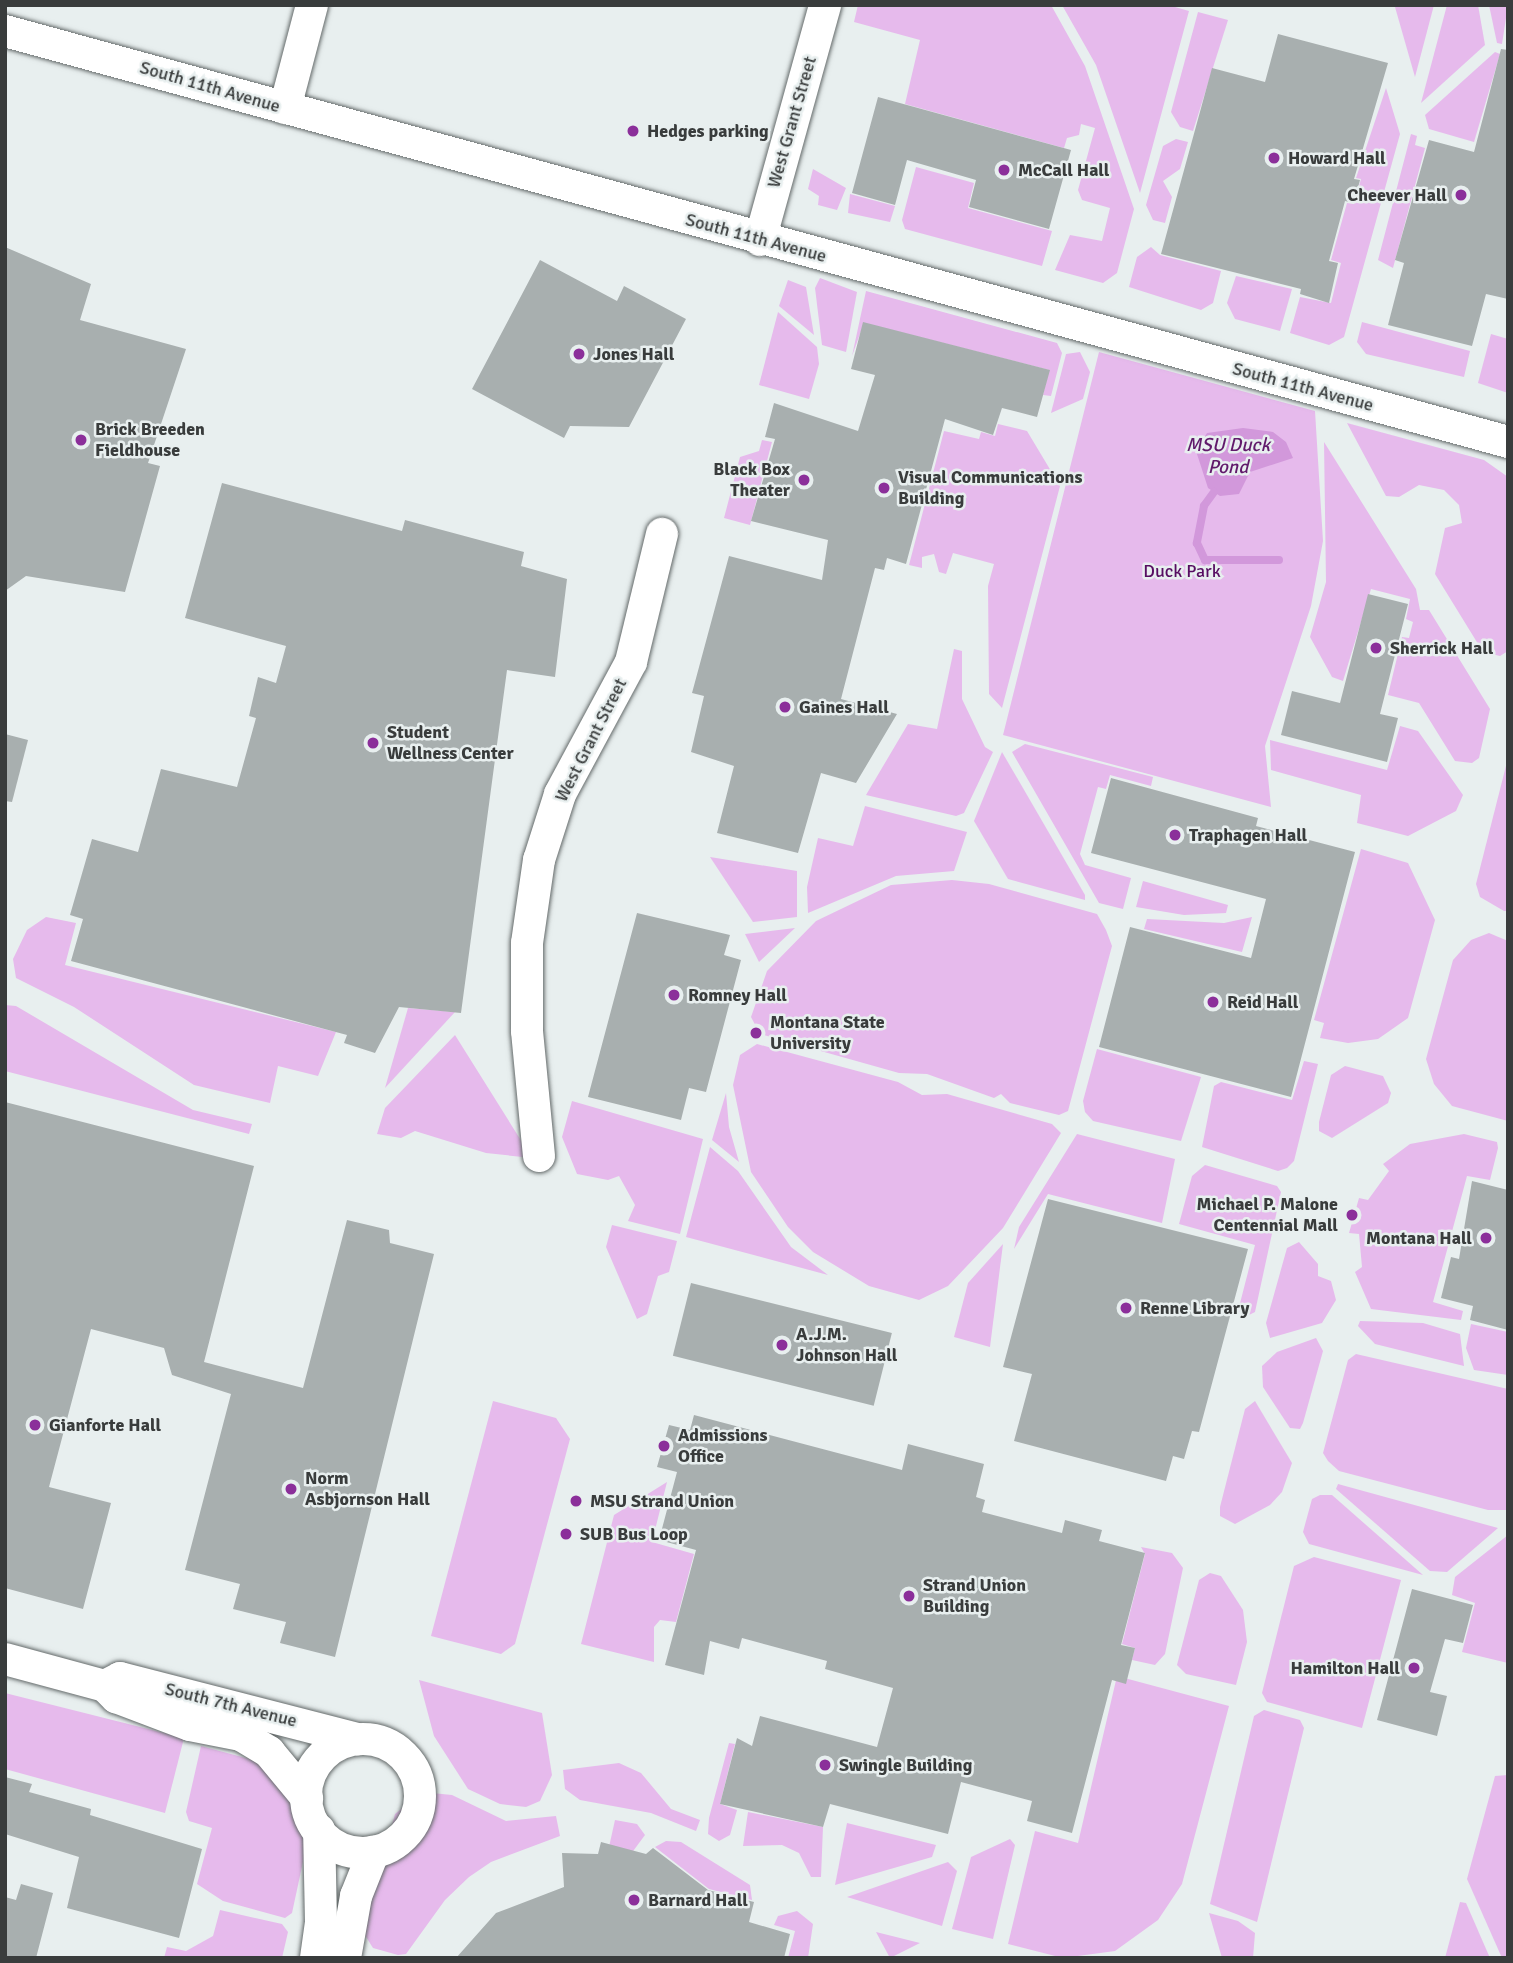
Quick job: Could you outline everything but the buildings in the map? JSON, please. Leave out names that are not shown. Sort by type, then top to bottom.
[{"type":"street","points":[[285,108],[312,5]]},
{"type":"street","name":"West Grant Street","points":[[760,240],[825,5]]},
{"type":"street","name":"South 11th Avenue","points":[[5,31],[760,240],[1508,442]]},
{"type":"street","name":"West Grant Street","points":[[539,1156],[527,1031],[527,943],[539,860],[560,794],[631,663],[662,534]]},
{"type":"street","name":"South 7th Avenue","points":[[5,1659],[105,1686],[116,1697],[152,1712],[241,1735],[269,1752],[307,1798]]},
{"type":"street","name":"South 7th Avenue","points":[[105,1686],[120,1678],[358,1739]]},
{"type":"street","points":[[316,1958],[321,1922],[319,1830],[307,1798],[313,1769],[325,1754],[358,1739],[376,1740],[407,1759],[420,1793],[411,1828],[397,1842],[374,1851],[342,1849],[319,1830]]},
{"type":"street","points":[[345,1958],[356,1896],[374,1851]]},
{"type":"green space","points":[[858,5],[1051,5],[1085,66],[1134,209],[1117,273],[1103,283],[1055,270],[1070,235],[1102,241],[1110,208],[1082,200],[1078,190],[1095,128],[1081,124],[1079,135],[1067,138],[1064,148],[905,104],[920,40],[854,22]]},
{"type":"green space","points":[[1062,5],[1168,5],[1189,11],[1140,193],[1096,65]]},
{"type":"green space","points":[[1434,5],[1415,77],[1395,7]]},
{"type":"green space","points":[[1447,5],[1478,5],[1485,45],[1421,103]]},
{"type":"green space","points":[[1489,5],[1508,5],[1502,44],[1497,43]]},
{"type":"green space","points":[[1198,12],[1228,20],[1193,131],[1180,127],[1171,112]]},
{"type":"green space","points":[[1495,52],[1500,54],[1474,142],[1429,129],[1425,115]]},
{"type":"green space","points":[[1386,88],[1400,134],[1344,337],[1329,345],[1290,333],[1300,297],[1331,303],[1341,263],[1331,260],[1347,203],[1354,204],[1361,179],[1356,178]]},
{"type":"green space","points":[[1411,134],[1417,136],[1415,145],[1425,148],[1393,268],[1378,260]]},
{"type":"green space","points":[[1176,139],[1188,142],[1180,169],[1163,181],[1172,197],[1165,223],[1153,220],[1146,205],[1163,146]]},
{"type":"green space","points":[[916,167],[974,183],[968,208],[1052,231],[1042,266],[905,229],[902,220]]},
{"type":"green space","points":[[813,169],[846,188],[837,210],[818,205],[819,196],[808,189]]},
{"type":"green space","points":[[850,194],[895,206],[890,222],[848,213]]},
{"type":"green space","points":[[1151,247],[1160,255],[1221,271],[1213,303],[1201,310],[1129,287],[1137,257]]},
{"type":"green space","points":[[1236,276],[1292,289],[1280,331],[1235,319],[1227,303]]},
{"type":"green space","points":[[820,278],[857,292],[846,352],[822,345],[815,288]]},
{"type":"green space","points":[[788,280],[806,287],[814,335],[779,306]]},
{"type":"green space","points":[[866,291],[1057,343],[1062,353],[1051,396],[1043,395],[1049,370],[864,323],[852,356]]},
{"type":"green space","points":[[778,312],[817,347],[819,364],[809,399],[759,385]]},
{"type":"green space","points":[[1362,322],[1470,351],[1464,377],[1366,354],[1357,342]]},
{"type":"green space","points":[[1491,334],[1508,339],[1508,393],[1478,383]]},
{"type":"green space","points":[[1080,352],[1090,372],[1083,399],[1051,413],[1066,354]]},
{"type":"green space","name":"Duck Park","points":[[1099,352],[1315,411],[1323,541],[1311,606],[1265,746],[1271,807],[1003,735]]},
{"type":"green space","points":[[1347,423],[1484,460],[1508,477],[1508,651],[1500,656],[1483,652],[1435,574],[1445,528],[1462,523],[1459,505],[1444,490],[1419,485],[1399,497],[1386,496]]},
{"type":"green space","points":[[998,424],[1027,431],[1060,486],[1002,708],[989,694],[988,586],[994,564],[953,553],[946,574],[939,572],[934,554],[922,557],[922,568],[909,565],[944,431],[979,439],[981,432],[995,436]]},
{"type":"green space","points":[[762,440],[772,442],[750,525],[724,518],[740,457],[759,451]]},
{"type":"green space","points":[[1324,442],[1416,589],[1420,610],[1429,610],[1490,709],[1479,758],[1472,763],[1455,761],[1419,703],[1388,695],[1402,637],[1409,638],[1413,622],[1406,619],[1410,599],[1371,589],[1343,681],[1332,677],[1310,637],[1326,582]]},
{"type":"green space","points":[[954,649],[962,651],[962,699],[985,747],[993,752],[964,813],[956,816],[866,795],[908,724],[937,729]]},
{"type":"green space","points":[[1400,726],[1418,731],[1463,795],[1456,811],[1408,836],[1357,823],[1361,795],[1271,770],[1270,740],[1387,770]]},
{"type":"green space","points":[[1025,744],[1153,777],[1151,786],[1110,775],[1106,789],[1098,787],[1080,854],[1085,865],[1131,878],[1123,909],[1099,903],[1012,752]]},
{"type":"green space","points":[[1002,752],[1085,895],[1085,900],[1008,879],[974,821]]},
{"type":"green space","points":[[1508,758],[1508,911],[1504,911],[1480,897],[1476,884]]},
{"type":"green space","points":[[865,806],[967,832],[954,871],[896,876],[808,913],[807,887],[818,838],[853,846]]},
{"type":"green space","points":[[1361,849],[1408,863],[1435,920],[1408,1018],[1378,1039],[1348,1043],[1320,1038],[1324,1023],[1314,1020]]},
{"type":"green space","points":[[710,857],[797,871],[797,917],[753,922]]},
{"type":"green space","points":[[952,880],[989,884],[1097,914],[1106,930],[1112,946],[1068,1111],[1059,1115],[1010,1103],[1001,1094],[994,1098],[927,1074],[899,1073],[760,1034],[751,1017],[767,971],[816,921],[891,885]]},
{"type":"green space","points":[[1143,881],[1228,905],[1226,913],[1184,915],[1136,907]]},
{"type":"green space","points":[[46,917],[76,923],[65,965],[336,1032],[318,1076],[278,1066],[270,1103],[194,1085],[74,1007],[16,978],[13,959],[27,930]]},
{"type":"green space","points":[[1252,917],[1242,952],[1144,929],[1147,919],[1224,923]]},
{"type":"green space","points":[[795,928],[759,962],[745,934]]},
{"type":"green space","points":[[1489,933],[1508,941],[1508,1121],[1452,1106],[1434,1084],[1426,1059],[1453,960],[1471,940]]},
{"type":"green space","points":[[5,1005],[16,1006],[193,1110],[252,1124],[249,1134],[5,1071]]},
{"type":"green space","points":[[408,1008],[455,1012],[385,1088]]},
{"type":"green space","points":[[455,1035],[532,1158],[486,1153],[415,1131],[401,1138],[377,1134],[385,1108]]},
{"type":"green space","points":[[757,1044],[898,1082],[922,1095],[947,1094],[1052,1124],[1061,1133],[1003,1228],[948,1286],[919,1300],[869,1286],[813,1252],[788,1227],[751,1172],[733,1085],[740,1055]]},
{"type":"green space","points":[[1097,1049],[1201,1077],[1181,1141],[1093,1121],[1085,1112],[1083,1101]]},
{"type":"green space","points":[[1304,1061],[1318,1064],[1294,1161],[1287,1168],[1278,1171],[1202,1147],[1214,1086],[1221,1082],[1292,1100]]},
{"type":"green space","points":[[1345,1066],[1383,1076],[1391,1093],[1388,1103],[1332,1138],[1319,1131],[1319,1122],[1331,1075]]},
{"type":"green space","points":[[726,1093],[729,1127],[739,1162],[712,1140]]},
{"type":"green space","points":[[572,1101],[703,1139],[680,1234],[628,1221],[635,1205],[619,1176],[608,1180],[577,1174],[562,1137]]},
{"type":"green space","points":[[1077,1134],[1175,1159],[1162,1223],[1048,1194],[1014,1249],[1019,1227]]},
{"type":"green space","points":[[1464,1134],[1497,1142],[1498,1148],[1490,1180],[1467,1176],[1433,1302],[1463,1311],[1461,1320],[1371,1309],[1355,1272],[1362,1267],[1359,1234],[1349,1233],[1359,1198],[1368,1200],[1389,1171],[1383,1164],[1410,1144]]},
{"type":"green space","points":[[710,1147],[738,1171],[791,1247],[828,1275],[686,1237]]},
{"type":"green space","points":[[1205,1165],[1277,1186],[1281,1192],[1255,1312],[1249,1315],[1238,1311],[1255,1245],[1179,1224],[1192,1176]]},
{"type":"green space","points":[[612,1225],[677,1241],[669,1272],[658,1276],[647,1314],[637,1319],[606,1247]]},
{"type":"green space","points":[[1299,1242],[1318,1264],[1318,1276],[1331,1281],[1336,1300],[1322,1323],[1270,1338],[1266,1323],[1287,1248]]},
{"type":"green space","points":[[1003,1244],[990,1347],[954,1337],[968,1283]]},
{"type":"green space","points":[[1360,1321],[1423,1323],[1460,1334],[1464,1366],[1375,1344],[1358,1326]]},
{"type":"green space","points":[[1471,1324],[1508,1332],[1508,1375],[1474,1370],[1466,1348]]},
{"type":"green space","points":[[1316,1338],[1323,1351],[1303,1423],[1300,1429],[1290,1428],[1263,1387],[1262,1366],[1277,1352]]},
{"type":"green space","points":[[1356,1354],[1508,1389],[1508,1510],[1488,1510],[1339,1471],[1328,1461],[1323,1453],[1348,1360]]},
{"type":"green space","points":[[493,1401],[556,1418],[570,1439],[515,1644],[501,1654],[431,1636]]},
{"type":"green space","points":[[1255,1401],[1292,1463],[1282,1492],[1270,1505],[1235,1524],[1220,1516],[1220,1507],[1245,1409]]},
{"type":"green space","points":[[667,1482],[652,1542],[694,1554],[676,1622],[660,1620],[654,1627],[654,1662],[581,1644],[614,1515]]},
{"type":"green space","points":[[1338,1484],[1498,1528],[1447,1572],[1430,1571],[1336,1489]]},
{"type":"green space","points":[[1320,1495],[1332,1495],[1423,1575],[1309,1544],[1303,1532],[1312,1499]]},
{"type":"green space","points":[[1508,1535],[1508,1663],[1462,1652],[1475,1603],[1452,1595],[1455,1577]]},
{"type":"green space","points":[[1141,1547],[1172,1553],[1183,1568],[1165,1654],[1155,1665],[1132,1660],[1135,1648],[1122,1644],[1145,1554]]},
{"type":"green space","points":[[1314,1557],[1401,1580],[1362,1728],[1267,1702],[1262,1693],[1294,1566]]},
{"type":"green space","points":[[1210,1573],[1221,1576],[1243,1610],[1247,1642],[1236,1685],[1186,1674],[1177,1665],[1199,1580]]},
{"type":"green space","points":[[1117,1676],[1229,1706],[1182,1884],[1158,1920],[1115,1951],[1063,1958],[1008,1944],[1035,1831],[1078,1843]]},
{"type":"green space","points":[[419,1680],[542,1713],[552,1775],[540,1801],[526,1807],[500,1804],[468,1789],[434,1736]]},
{"type":"green space","points":[[5,1693],[184,1738],[165,1813],[5,1769]]},
{"type":"green space","points":[[1264,1710],[1300,1720],[1304,1728],[1257,1922],[1210,1904],[1254,1716]]},
{"type":"green space","points":[[729,1743],[735,1744],[720,1804],[737,1810],[730,1835],[719,1841],[708,1834],[709,1818]]},
{"type":"green space","points":[[201,1746],[321,1778],[292,1913],[285,1918],[223,1901],[197,1884],[212,1828],[189,1821],[186,1812]]},
{"type":"green space","points":[[619,1763],[641,1773],[671,1809],[700,1820],[696,1831],[651,1813],[580,1800],[565,1789],[563,1770]]},
{"type":"green space","points":[[1508,1775],[1508,1958],[1502,1958],[1467,1879],[1495,1776]]},
{"type":"green space","points":[[422,1792],[452,1795],[506,1821],[556,1816],[560,1836],[491,1862],[469,1877],[445,1900],[406,1954],[398,1955],[373,1948],[363,1932],[395,1814]]},
{"type":"green space","points":[[748,1812],[823,1827],[821,1877],[811,1877],[799,1853],[782,1845],[743,1846]]},
{"type":"green space","points":[[615,1820],[637,1824],[645,1835],[625,1862],[607,1856]]},
{"type":"green space","points":[[847,1823],[936,1845],[932,1857],[835,1885]]},
{"type":"green space","points":[[1010,1839],[1015,1845],[993,1939],[952,1929],[971,1857]]},
{"type":"green space","points":[[666,1841],[681,1842],[750,1885],[752,1900],[709,1889],[655,1847]]},
{"type":"green space","points":[[948,1862],[957,1871],[942,1926],[847,1897]]},
{"type":"green space","points":[[1460,1902],[1466,1903],[1490,1958],[1445,1958]]},
{"type":"green space","points":[[220,1910],[282,1924],[288,1932],[282,1958],[164,1958],[167,1947],[186,1951],[213,1936]]},
{"type":"green space","points":[[797,1911],[813,1924],[808,1958],[788,1958],[795,1931],[774,1925],[778,1916]]},
{"type":"green space","points":[[1209,1913],[1238,1921],[1255,1933],[1253,1958],[1222,1958]]},
{"type":"green space","points":[[876,1932],[920,1943],[890,1958]]},
{"type":"water","name":"MSU Duck Pond","points":[[1243,428],[1273,432],[1286,442],[1293,458],[1250,472],[1239,494],[1220,496],[1208,488],[1196,451],[1207,433]]},
{"type":"waterway","points":[[1214,492],[1204,506],[1197,543],[1205,560],[1279,560]]},
{"type":"place","name":"Hedges parking","points":[[633,131]]},
{"type":"place","name":"Howard Hall","points":[[1274,158]]},
{"type":"place","name":"McCall Hall","points":[[1004,170]]},
{"type":"place","name":"Cheever Hall","points":[[1461,195]]},
{"type":"place","name":"Jones Hall","points":[[579,354]]},
{"type":"place","name":"Brick Breeden Fieldhouse","points":[[81,440]]},
{"type":"place","name":"Black Box Theater","points":[[804,480]]},
{"type":"place","name":"Visual Communications Building","points":[[884,488]]},
{"type":"place","name":"Sherrick Hall","points":[[1376,648]]},
{"type":"place","name":"Gaines Hall","points":[[785,707]]},
{"type":"place","name":"Student Wellness Center","points":[[373,743]]},
{"type":"place","name":"Traphagen Hall","points":[[1175,835]]},
{"type":"place","name":"Romney Hall","points":[[674,995]]},
{"type":"place","name":"Reid Hall","points":[[1213,1002]]},
{"type":"place","name":"Montana State University","points":[[756,1033]]},
{"type":"place","name":"Michael P. Malone Centennial Mall","points":[[1352,1215]]},
{"type":"place","name":"Montana Hall","points":[[1486,1238]]},
{"type":"place","name":"Renne Library","points":[[1126,1308]]},
{"type":"place","name":"A.J.M. Johnson Hall","points":[[782,1345]]},
{"type":"place","name":"Gianforte Hall","points":[[35,1425]]},
{"type":"place","name":"Admissions Office","points":[[664,1446]]},
{"type":"place","name":"Norm Asbjornson Hall","points":[[291,1489]]},
{"type":"place","name":"MSU Strand Union","points":[[576,1501]]},
{"type":"place","name":"SUB Bus Loop","points":[[566,1534]]},
{"type":"place","name":"Strand Union Building","points":[[909,1596]]},
{"type":"place","name":"Hamilton Hall","points":[[1414,1668]]},
{"type":"place","name":"Swingle Building","points":[[825,1765]]},
{"type":"place","name":"Barnard Hall","points":[[634,1900]]}]
